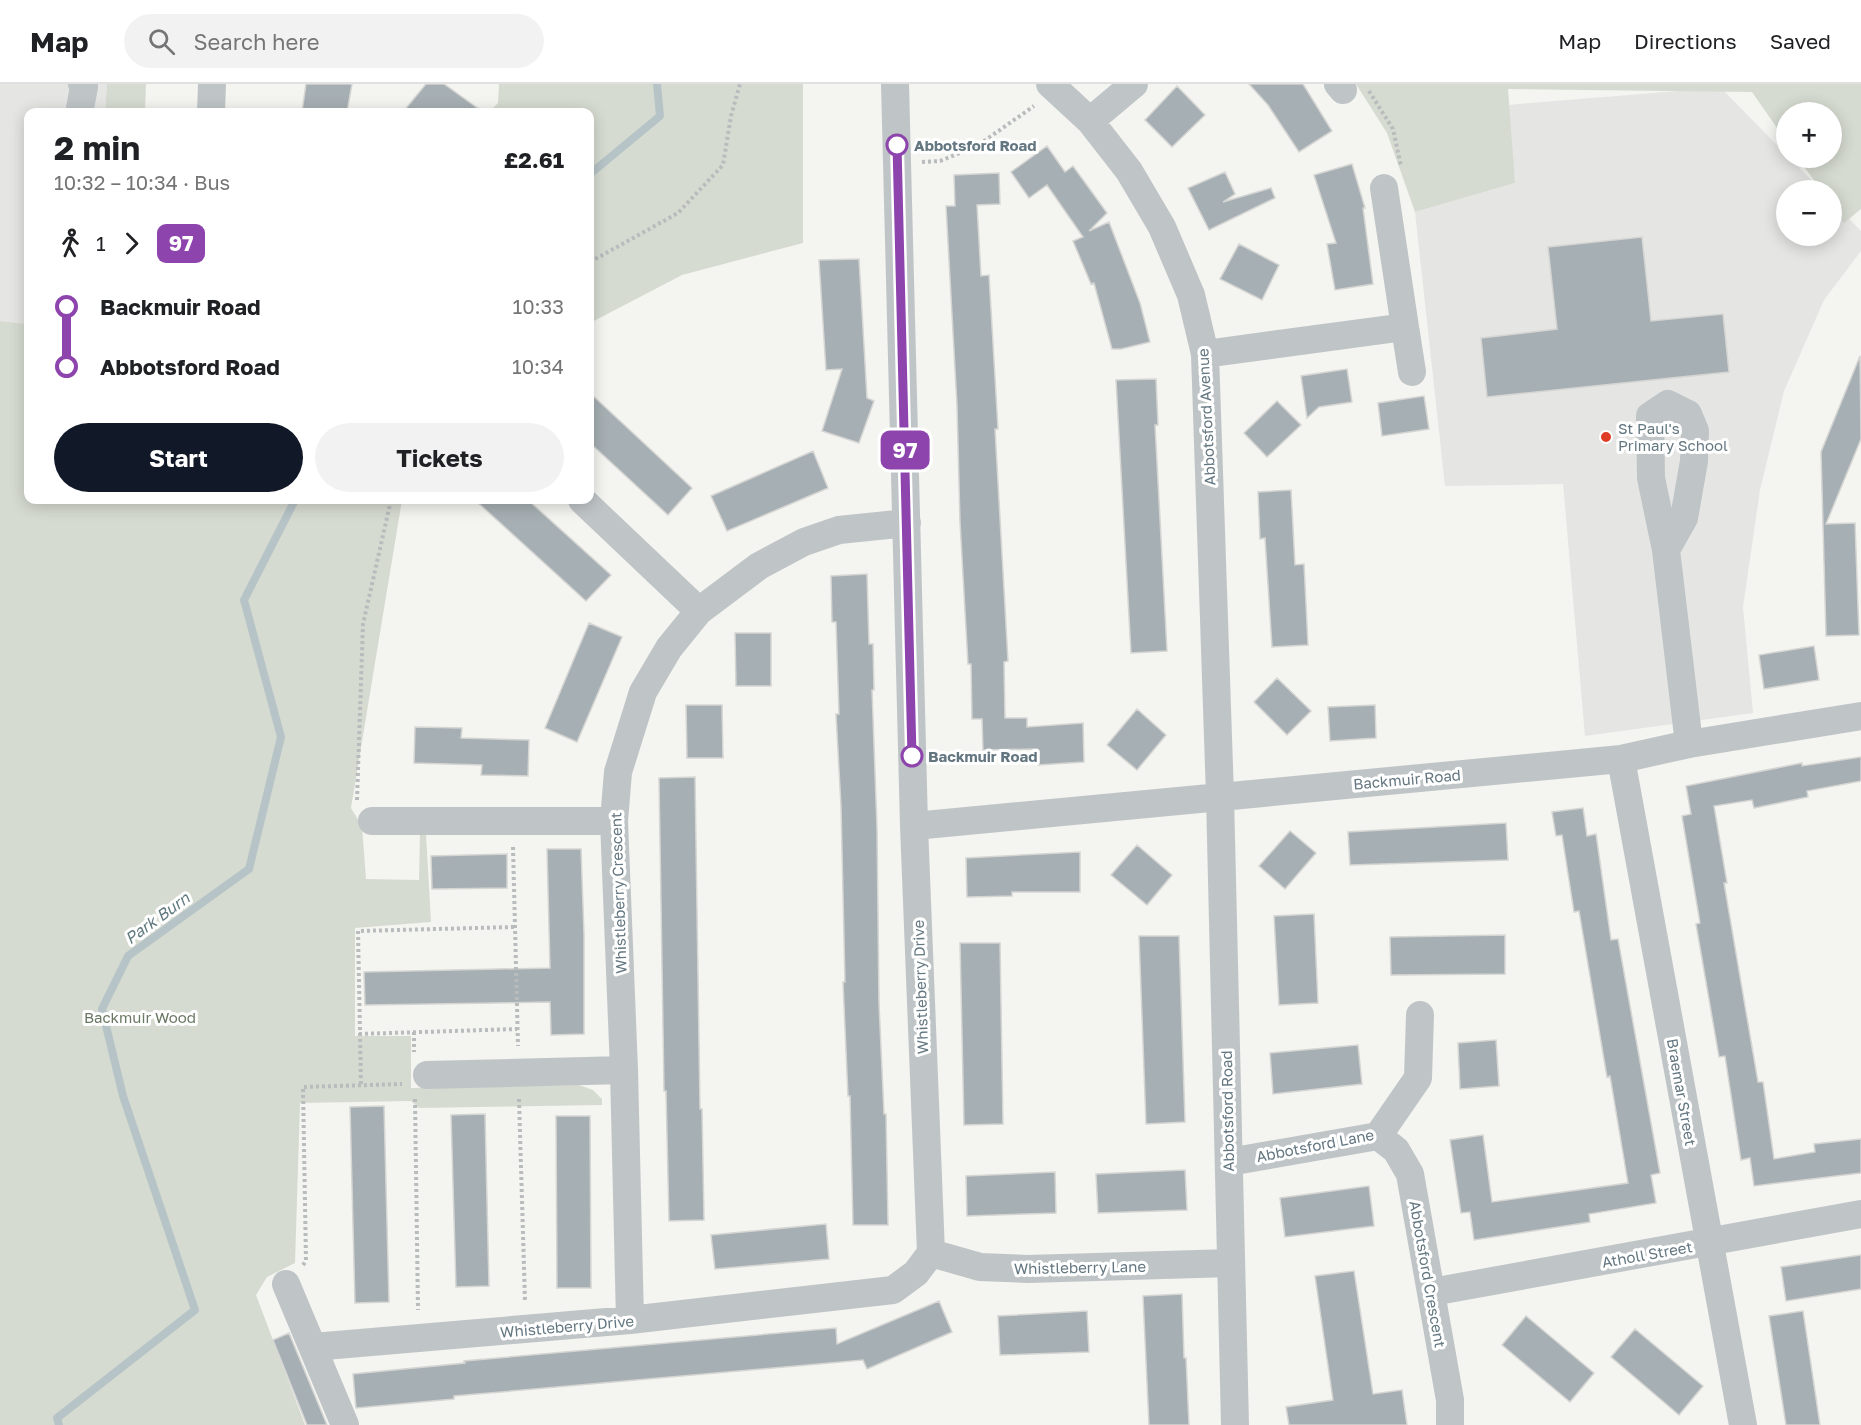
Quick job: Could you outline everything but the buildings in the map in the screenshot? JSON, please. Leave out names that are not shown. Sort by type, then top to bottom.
[{"type":"street","points":[[211,108],[212,84]]},
{"type":"street","name":"Whistleberry Drive","points":[[313,1347],[630,1320],[893,1290],[916,1273],[931,1252],[914,826],[895,84]]},
{"type":"street","points":[[1090,121],[1134,84]]},
{"type":"street","name":"Abbotsford Avenue","points":[[1052,86],[1090,121],[1129,171],[1162,227],[1191,295],[1205,354],[1220,796]]},
{"type":"street","points":[[1384,188],[1412,372]]},
{"type":"street","points":[[1205,354],[1405,327]]},
{"type":"street","points":[[586,504],[699,611]]},
{"type":"street","name":"Whistleberry Crescent","points":[[630,1320],[624,1070],[614,821],[618,772],[643,692],[669,648],[699,611],[759,566],[804,542],[839,530],[907,523]]},
{"type":"street","points":[[1666,550],[1689,744]]},
{"type":"street","name":"Backmuir Road","points":[[914,826],[1621,759],[1689,744],[1861,716]]},
{"type":"street","name":"Braemar Street","points":[[1621,759],[1743,1425]]},
{"type":"street","name":"Abbotsford Road","points":[[1220,796],[1235,1425]]},
{"type":"street","points":[[372,821],[614,821]]},
{"type":"street","name":"Abbotsford Lane","points":[[1229,1162],[1378,1136],[1418,1078],[1420,1015]]},
{"type":"street","points":[[415,1077],[624,1070]]},
{"type":"street","name":"Abbotsford Crescent","points":[[1378,1136],[1396,1150],[1410,1174],[1450,1400],[1450,1425]]},
{"type":"street","name":"Atholl Street","points":[[1432,1292],[1861,1214]]},
{"type":"street","name":"Whistleberry Lane","points":[[931,1252],[980,1268],[1028,1269],[1231,1263]]},
{"type":"street","points":[[286,1284],[345,1425]]},
{"type":"path","points":[[594,260],[678,213],[723,165],[731,116],[740,84]]},
{"type":"path","points":[[897,162],[940,161],[977,146],[1028,112],[1052,86]]},
{"type":"path","points":[[372,821],[357,813],[363,624],[390,504]]},
{"type":"path","points":[[513,821],[526,1329]]},
{"type":"path","points":[[361,1084],[358,931],[515,927]]},
{"type":"path","points":[[359,1034],[518,1029]]},
{"type":"path","points":[[414,1032],[419,1338]]},
{"type":"path","points":[[286,1284],[306,1261],[303,1088],[415,1077]]},
{"type":"shaded area","points":[[0,84],[107,84],[105,108],[24,108],[24,324],[0,321]]},
{"type":"shaded area","name":"St Paul's Primary School","points":[[1715,88],[1724,91],[1776,144],[1776,168],[1799,168],[1811,180],[1776,180],[1776,246],[1842,246],[1842,211],[1861,231],[1861,251],[1824,300],[1784,391],[1760,490],[1743,607],[1753,713],[1585,736],[1563,484],[1445,486],[1415,212],[1515,183],[1507,105]]},
{"type":"green space","points":[[107,84],[146,84],[145,108],[105,108]]},
{"type":"green space","points":[[499,84],[803,84],[803,243],[682,275],[594,321],[594,108],[493,108],[498,103]]},
{"type":"green space","points":[[1356,84],[1861,84],[1861,209],[1844,223],[1842,220],[1842,180],[1814,180],[1805,168],[1842,168],[1842,102],[1776,102],[1776,127],[1752,92],[1508,89],[1515,183],[1415,212],[1387,133]]},
{"type":"green space","name":"Backmuir Wood","points":[[0,321],[24,324],[24,504],[401,504],[351,808],[362,826],[366,879],[419,880],[420,834],[426,834],[431,922],[355,928],[355,1036],[411,1036],[411,1088],[579,1085],[593,1090],[602,1099],[602,1105],[419,1108],[411,1101],[300,1103],[295,1263],[267,1277],[256,1295],[305,1425],[0,1425]]},
{"type":"waterway","name":"Park Burn","points":[[594,171],[660,116],[657,84]]},
{"type":"waterway","name":"Park Burn","points":[[59,1425],[57,1418],[195,1310],[123,1096],[102,1009],[128,956],[249,869],[281,737],[244,600],[293,504]]},
{"type":"bus line","name":"97","points":[[897,145],[912,756]]},
{"type":"place","name":"Abbotsford Road","points":[[897,145]]},
{"type":"place","name":"St Paul's Primary School","points":[[1606,437]]},
{"type":"place","name":"Backmuir Road","points":[[912,756]]}]
